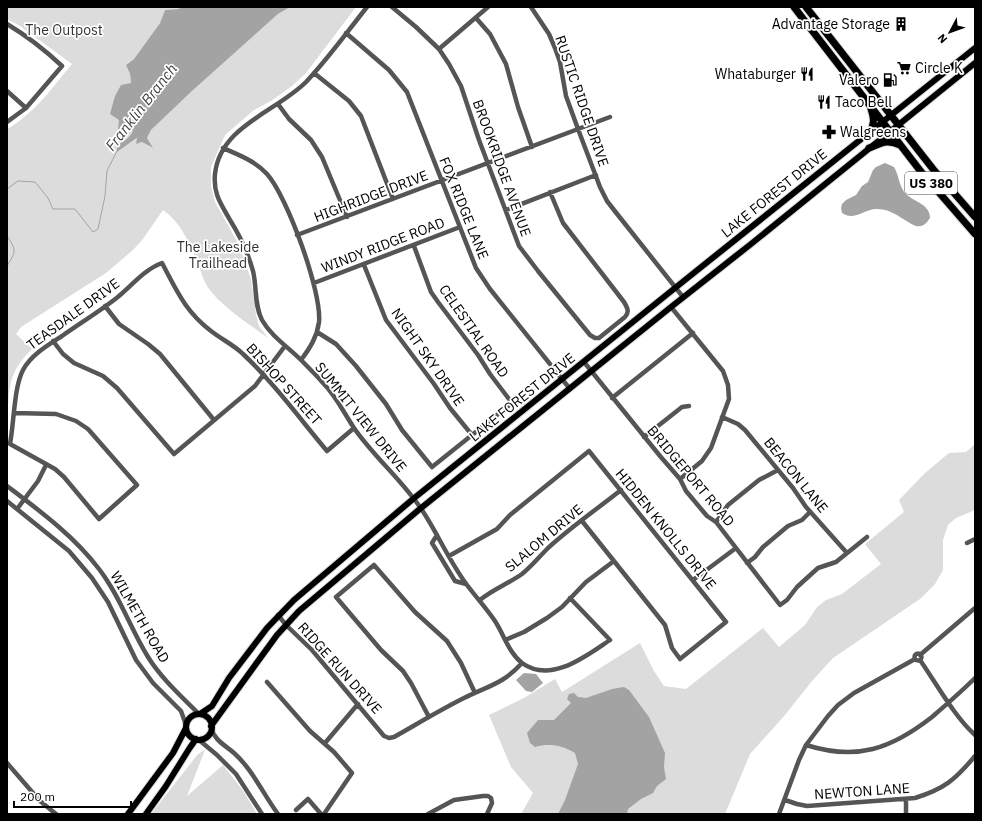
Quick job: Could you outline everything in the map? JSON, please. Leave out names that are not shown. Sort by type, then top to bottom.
[{"type":"highway","name":"US 380","points":[[794,7],[940,195],[975,234]]},
{"type":"highway","name":"US 380","points":[[806,7],[890,116],[950,190],[975,217]]},
{"type":"highway","points":[[826,48],[833,42]]},
{"type":"highway","points":[[869,133],[874,125],[870,105]]},
{"type":"highway","points":[[869,148],[884,142],[900,144]]},
{"type":"main road","name":"LAKE FOREST DRIVE","points":[[199,714],[212,706],[229,678],[278,615],[294,600],[414,499],[972,50]]},
{"type":"main road","points":[[972,50],[975,59]]},
{"type":"main road","name":"LAKE FOREST DRIVE","points":[[211,727],[286,625],[304,607],[421,508],[975,63]]},
{"type":"main road","points":[[128,814],[173,753],[190,717],[199,714],[208,718],[211,727],[207,736],[198,740],[189,749],[166,786],[146,814]]},
{"type":"main road","points":[[186,726],[189,735],[198,740]]},
{"type":"street","name":"SUMMIT VIEW DRIVE","points":[[367,7],[314,73],[293,93],[245,126],[232,137],[223,148],[218,161],[215,174],[215,190],[220,205],[230,219],[249,259],[256,284],[257,304],[262,319],[272,333],[325,384],[354,428],[421,508],[466,584],[480,600],[498,626],[512,651],[522,663]]},
{"type":"street","name":"BROOKRIDGE AVENUE","points":[[392,7],[416,26],[439,49],[449,64],[461,86],[509,220],[524,253],[590,335],[597,338],[625,317],[628,314],[628,309],[562,223],[550,192]]},
{"type":"street","points":[[439,49],[488,7]]},
{"type":"street","name":"RUSTIC RIDGE DRIVE","points":[[531,7],[549,34],[555,48],[560,62],[566,96],[606,201],[683,297]]},
{"type":"street","points":[[476,18],[490,34],[506,64],[518,107],[532,147]]},
{"type":"street","points":[[7,24],[30,39],[62,66],[26,108],[7,122]]},
{"type":"street","name":"FOX RIDGE LANE","points":[[346,33],[389,70],[407,92],[476,268],[490,289],[570,389]]},
{"type":"street","points":[[314,73],[349,101],[360,116],[392,199]]},
{"type":"street","points":[[7,91],[26,108]]},
{"type":"street","points":[[278,104],[289,119],[318,148],[347,217]]},
{"type":"street","name":"HIGHRIDGE DRIVE","points":[[297,235],[610,117]]},
{"type":"street","points":[[223,148],[259,165],[268,174],[281,194],[297,235],[314,284],[319,311],[317,332],[311,347],[301,360]]},
{"type":"street","points":[[506,210],[596,175]]},
{"type":"street","name":"WINDY RIDGE ROAD","points":[[314,284],[460,228]]},
{"type":"street","name":"CELESTIAL ROAD","points":[[414,246],[431,292],[512,403],[472,435]]},
{"type":"street","name":"TEASDALE DRIVE","points":[[46,465],[10,444],[18,384],[22,371],[28,361],[105,306],[151,268],[162,263]]},
{"type":"street","name":"BISHOP STREET","points":[[162,263],[187,309],[212,332],[228,341],[243,353],[264,375],[327,451],[354,428]]},
{"type":"street","name":"NIGHT SKY DRIVE","points":[[364,265],[382,310],[393,331],[472,435]]},
{"type":"street","points":[[105,306],[119,324],[160,354],[214,420]]},
{"type":"street","points":[[671,307],[723,371],[728,385],[728,399],[711,448],[702,461],[680,479]]},
{"type":"street","points":[[317,332],[336,344],[352,362],[386,404],[402,430],[432,467],[472,435]]},
{"type":"street","points":[[612,398],[693,333]]},
{"type":"street","points":[[53,342],[63,354],[74,363],[103,376],[117,388],[174,454],[254,386],[285,346]]},
{"type":"street","name":"BRIDGEPORT ROAD","points":[[584,362],[680,479],[686,491],[707,516],[716,522],[780,605],[787,600],[797,587],[818,568],[836,562],[847,553]]},
{"type":"street","points":[[644,437],[682,407],[689,406]]},
{"type":"street","points":[[14,413],[56,414],[76,421],[88,429],[138,485],[99,519],[64,477],[46,465],[38,481],[17,509]]},
{"type":"street","name":"BEACON LANE","points":[[722,417],[738,424],[746,430],[793,488],[810,512],[847,553]]},
{"type":"street","name":"HIDDEN KNOLLS DRIVE","points":[[449,556],[497,529],[510,515],[590,451],[726,622],[680,659],[672,648],[664,625],[614,561]]},
{"type":"street","points":[[716,522],[728,505],[759,480],[778,470]]},
{"type":"street","name":"WILMETH ROAD","points":[[7,486],[76,542],[99,569],[118,596],[152,664],[199,714]]},
{"type":"street","name":"SLALOM DRIVE","points":[[480,600],[490,591],[521,574],[533,565],[548,548],[621,490]]},
{"type":"street","name":"WILMETH ROAD","points":[[7,501],[69,551],[92,578],[108,602],[136,660],[152,683],[181,711],[186,726]]},
{"type":"street","points":[[747,563],[755,557],[763,546],[788,526],[802,520],[810,512]]},
{"type":"street","points":[[505,640],[524,632],[547,618],[562,607],[586,582],[614,561],[582,521]]},
{"type":"street","name":"SUMMIT VIEW DRIVE","points":[[437,535],[432,543],[455,581],[466,584]]},
{"type":"street","points":[[847,553],[867,537]]},
{"type":"street","points":[[967,543],[975,539]]},
{"type":"street","points":[[693,580],[736,548]]},
{"type":"street","points":[[475,693],[461,662],[447,641],[415,612],[374,565],[336,597],[381,650],[403,672],[411,683],[429,717],[475,693],[503,681],[522,663],[533,668],[544,670],[569,666],[610,640],[570,598]]},
{"type":"street","points":[[779,814],[798,760],[806,745],[828,716],[843,700],[859,689],[918,658],[975,608]]},
{"type":"street","name":"RIDGE RUN DRIVE","points":[[278,615],[286,625],[312,650],[384,736],[389,738],[394,737],[429,717]]},
{"type":"street","points":[[918,658],[949,703],[975,735]]},
{"type":"street","points":[[806,745],[839,752],[860,751],[881,747],[912,732],[949,703],[975,678]]},
{"type":"street","points":[[267,682],[310,731],[325,743],[352,773],[323,814],[308,799],[296,810]]},
{"type":"street","points":[[325,743],[358,704]]},
{"type":"street","points":[[211,727],[217,740],[235,754],[247,767],[278,814]]},
{"type":"street","points":[[198,740],[217,755],[236,774],[262,814]]},
{"type":"street","name":"NEWTON LANE","points":[[784,800],[807,806],[906,800],[915,798],[930,793],[949,783],[960,774],[975,756]]},
{"type":"street","points":[[7,763],[40,801],[56,814]]},
{"type":"street","points":[[428,814],[454,800],[488,796],[491,798],[492,803],[487,814]]},
{"type":"street","points":[[906,800],[906,814]]},
{"type":"green space","points":[[7,7],[180,7],[179,9],[165,10],[160,23],[134,59],[126,65],[130,74],[131,83],[119,120],[123,128],[133,131],[126,140],[117,145],[117,152],[138,138],[136,143],[142,142],[152,148],[147,138],[151,130],[278,14],[290,7],[356,7],[306,73],[292,86],[271,101],[254,110],[225,135],[211,167],[211,186],[215,202],[238,243],[251,279],[259,326],[268,338],[235,314],[213,294],[205,282],[186,236],[176,222],[163,210],[143,239],[133,250],[106,273],[21,327],[16,334],[32,349],[18,366],[11,381],[7,419],[7,129],[26,116],[34,108],[72,64],[20,26],[7,19]]},
{"type":"green space","points":[[975,444],[975,510],[956,518],[948,525],[943,540],[943,570],[935,584],[920,599],[833,658],[812,681],[785,715],[750,754],[725,814],[521,814],[533,793],[511,767],[489,715],[524,698],[555,679],[562,692],[640,643],[654,671],[664,686],[686,689],[763,628],[779,647],[805,625],[817,607],[826,600],[842,594],[881,564],[865,544],[904,512],[899,500],[925,473],[949,453],[966,452]]},
{"type":"green space","points":[[205,750],[187,796],[223,765],[244,792],[257,814],[151,814],[198,754]]},
{"type":"water","points":[[180,7],[290,7],[278,14],[151,130],[147,138],[153,148],[142,142],[136,144],[137,138],[117,152],[117,145],[126,140],[133,131],[123,128],[118,130],[119,120],[110,114],[115,96],[121,85],[131,83],[130,74],[126,65],[134,59],[160,23],[165,10],[179,9]]},
{"type":"water","points":[[885,163],[894,167],[902,188],[906,194],[925,206],[927,209],[930,218],[924,225],[916,226],[892,212],[881,209],[871,210],[854,216],[842,213],[842,204],[846,200],[856,195],[862,186],[868,182],[873,170],[876,167]]},
{"type":"water","points":[[524,673],[536,674],[543,683],[532,692],[526,691],[516,680]]},
{"type":"water","points":[[624,687],[629,690],[649,717],[665,753],[664,767],[666,779],[657,786],[653,793],[641,799],[628,809],[627,814],[558,814],[565,800],[578,764],[575,753],[565,748],[555,746],[546,745],[535,747],[530,743],[527,733],[538,720],[554,720],[571,703],[567,699],[569,694],[574,693],[578,697],[586,698],[612,689]]},
{"type":"waterway","name":"Franklin Branch","points":[[7,189],[18,181],[35,182],[48,198],[53,209],[75,209],[93,232],[98,229],[105,196],[107,171],[117,151]]},
{"type":"waterway","name":"Franklin Branch","points":[[7,236],[14,248],[14,254],[7,266]]},
{"type":"place","name":"Advantage Storage","points":[[901,24]]},
{"type":"place","name":"Circle K","points":[[904,68]]},
{"type":"place","name":"Whataburger","points":[[807,74]]},
{"type":"place","name":"Valero","points":[[890,80]]},
{"type":"place","name":"Taco Bell","points":[[824,102]]},
{"type":"place","name":"Walgreens","points":[[829,132]]},
{"type":"park label","name":"The Outpost","points":[[64,30]]},
{"type":"park label","name":"The Lakeside Trailhead","points":[[218,256]]}]
